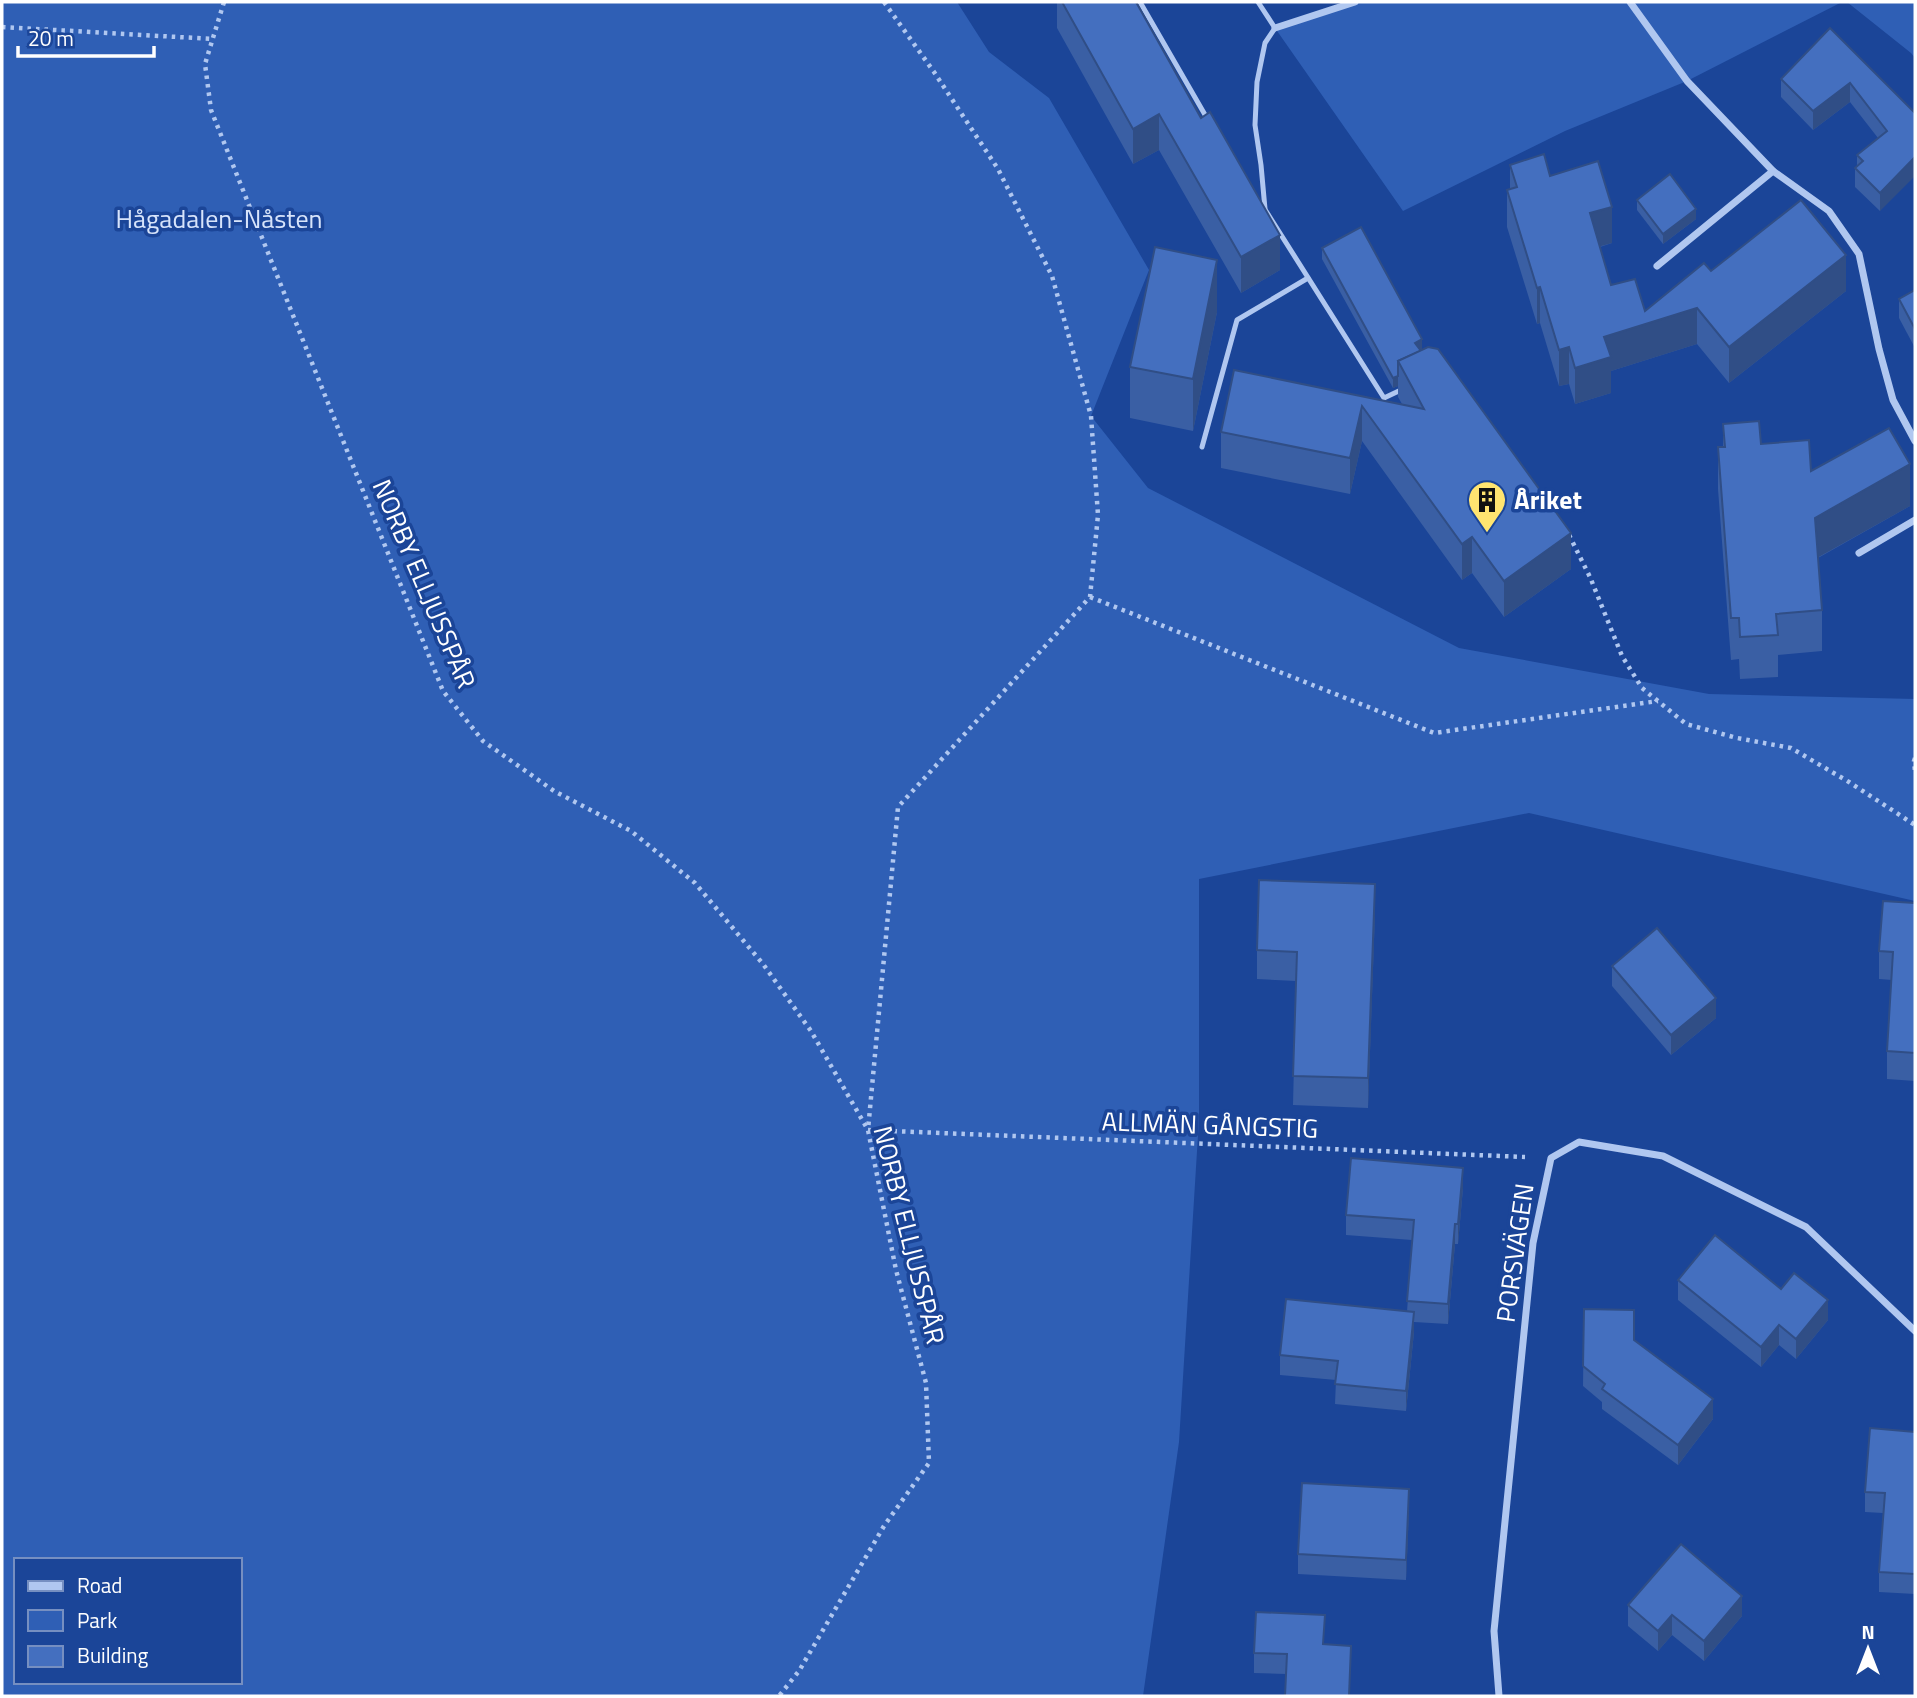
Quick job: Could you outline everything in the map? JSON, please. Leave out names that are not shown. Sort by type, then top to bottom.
[{"type":"street","points":[[1275,28],[1355,2]]},
{"type":"street","points":[[1630,2],[1687,81],[1773,171],[1829,211],[1859,254],[1893,400],[1915,442]]},
{"type":"street","points":[[1657,266],[1773,171]]},
{"type":"street","points":[[1859,553],[1915,520]]},
{"type":"street","name":"PORSVÄGEN","points":[[1499,1696],[1494,1631],[1533,1243],[1550,1158],[1579,1142],[1663,1156],[1806,1227],[1915,1331]]},
{"type":"lane","points":[[1140,2],[1210,124]]},
{"type":"lane","points":[[1258,2],[1275,28],[1265,43],[1257,82],[1255,125],[1265,209]]},
{"type":"lane","points":[[1258,198],[1384,398]]},
{"type":"lane","points":[[1202,447],[1237,320],[1308,278]]},
{"type":"lane","points":[[1222,375],[1235,378]]},
{"type":"lane","points":[[1376,402],[1405,388]]},
{"type":"path","name":"NORBY ELLJUSSPÅR","points":[[225,2],[205,64],[211,110],[443,691],[483,741],[554,791],[631,831],[695,883],[763,964],[811,1031],[868,1130],[896,1270],[926,1383],[929,1463],[884,1526],[799,1671],[779,1696]]},
{"type":"path","points":[[868,1130],[898,807],[1090,597],[1098,515],[1091,416],[1052,276],[998,169],[884,2]]},
{"type":"path","points":[[2,27],[213,39]]},
{"type":"path","points":[[1567,532],[1590,577],[1622,656],[1642,688],[1686,724],[1737,738],[1791,748],[1915,825]]},
{"type":"path","points":[[1090,597],[1434,733],[1658,701]]},
{"type":"path","points":[[1915,758],[1915,772]]},
{"type":"path","name":"ALLMÄN GÅNGSTIG","points":[[868,1130],[1550,1158]]},
{"type":"green space","name":"Hågadalen-Nåsten","points":[[2,2],[957,2],[989,52],[1049,98],[1149,270],[1091,416],[1148,488],[1459,648],[1709,694],[1915,699],[1915,901],[1529,813],[1199,879],[1199,1119],[1179,1442],[1143,1696],[2,1696]]},
{"type":"green space","points":[[1355,2],[1842,2],[1687,81],[1565,131],[1403,211],[1275,28]]},
{"type":"green space","points":[[1847,2],[1915,2],[1915,58],[1911,53]]},
{"type":"building","points":[[1062,2],[1136,2],[1201,118],[1210,112],[1280,235],[1241,257],[1159,114],[1133,129]]},
{"type":"building","points":[[1830,28],[1915,113],[1915,157],[1880,193],[1855,168],[1863,161],[1857,155],[1887,131],[1850,83],[1813,111],[1781,79]]},
{"type":"building","points":[[1544,154],[1550,176],[1598,161],[1612,207],[1590,213],[1611,285],[1635,279],[1645,311],[1704,263],[1711,271],[1801,200],[1846,255],[1729,347],[1697,308],[1604,337],[1611,357],[1575,368],[1569,347],[1559,350],[1507,190],[1517,187],[1510,165]]},
{"type":"building","points":[[1670,174],[1696,209],[1663,234],[1637,200]]},
{"type":"building","points":[[1361,227],[1422,339],[1415,343],[1421,351],[1398,361],[1398,376],[1393,378],[1322,248]]},
{"type":"building","points":[[1155,247],[1217,260],[1193,379],[1130,367]]},
{"type":"building","points":[[1915,290],[1915,329],[1899,299]]},
{"type":"building","points":[[1428,347],[1438,349],[1571,533],[1504,581],[1472,537],[1462,544],[1362,406],[1350,458],[1221,432],[1234,370],[1424,409],[1398,361]]},
{"type":"building","points":[[1759,421],[1761,444],[1809,440],[1811,471],[1889,428],[1910,464],[1815,518],[1822,610],[1776,614],[1778,635],[1740,637],[1739,618],[1731,618],[1718,447],[1725,447],[1723,424]]},
{"type":"building","points":[[1259,880],[1375,884],[1368,1078],[1293,1076],[1297,952],[1257,950]]},
{"type":"building","points":[[1883,901],[1915,903],[1915,1053],[1887,1051],[1893,952],[1879,951]]},
{"type":"building","points":[[1657,928],[1716,998],[1671,1035],[1612,966]]},
{"type":"building","points":[[1351,1158],[1463,1168],[1448,1304],[1407,1301],[1414,1220],[1346,1215]]},
{"type":"building","points":[[1715,1235],[1781,1289],[1794,1273],[1828,1300],[1796,1339],[1779,1325],[1761,1347],[1678,1280]]},
{"type":"building","points":[[1286,1299],[1414,1312],[1406,1391],[1335,1384],[1338,1361],[1280,1355]]},
{"type":"building","points":[[1584,1309],[1634,1310],[1634,1340],[1713,1399],[1678,1445],[1602,1389],[1605,1384],[1583,1366]]},
{"type":"building","points":[[1870,1428],[1915,1432],[1915,1574],[1879,1572],[1885,1493],[1865,1492]]},
{"type":"building","points":[[1302,1483],[1409,1489],[1406,1560],[1298,1554]]},
{"type":"building","points":[[1681,1544],[1742,1596],[1704,1641],[1672,1615],[1658,1631],[1628,1605]]},
{"type":"building","points":[[1256,1612],[1325,1615],[1323,1644],[1351,1646],[1349,1696],[1285,1696],[1287,1654],[1254,1653]]},
{"type":"place","name":"Åriket","points":[[1487,534]]}]
